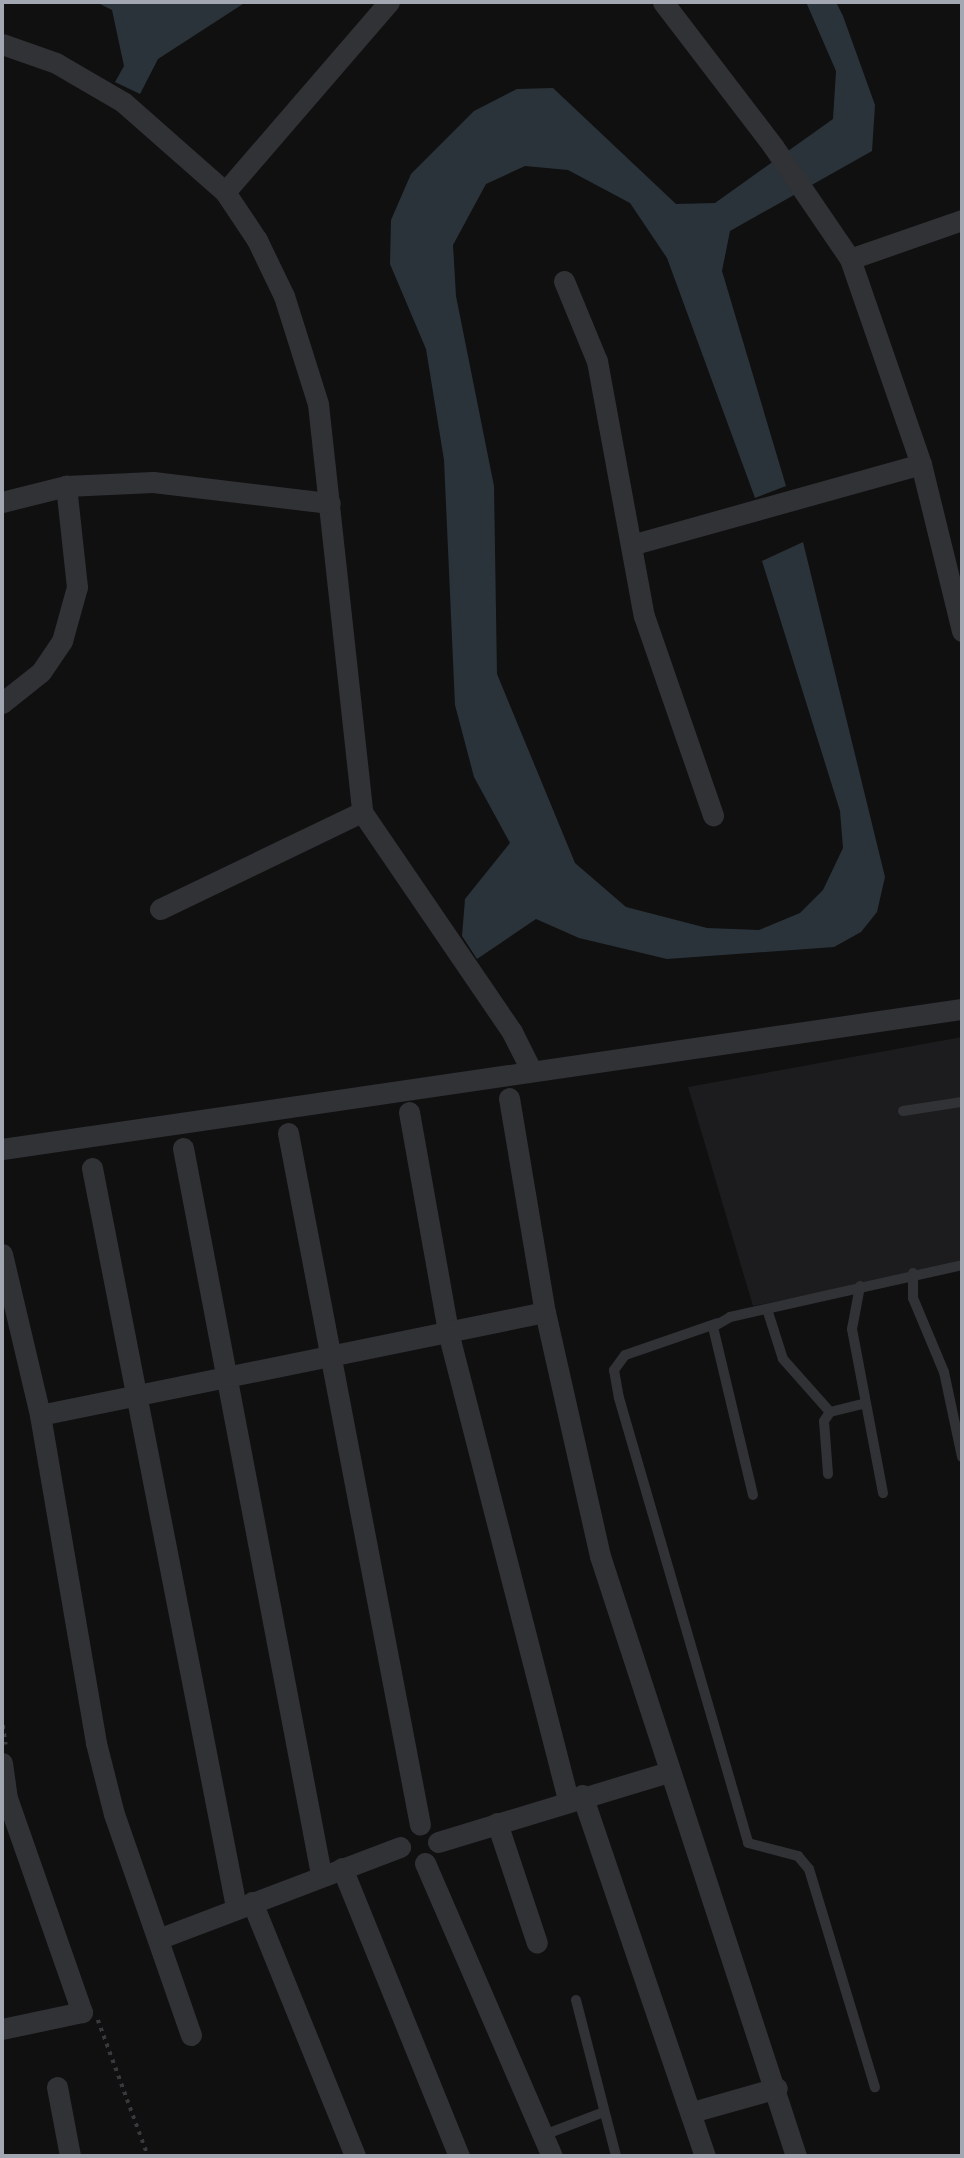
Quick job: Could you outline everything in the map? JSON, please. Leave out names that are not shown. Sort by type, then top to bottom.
[{"type":"street","points":[[225,192],[389,2]]},
{"type":"street","points":[[663,2],[774,146],[850,259],[957,571],[962,631]]},
{"type":"street","points":[[2,44],[55,63],[123,102],[225,192],[284,296],[318,404],[362,812],[512,1032],[531,1070]]},
{"type":"street","points":[[850,259],[962,220]]},
{"type":"street","points":[[564,281],[597,361],[644,616],[713,815]]},
{"type":"street","points":[[631,545],[921,464]]},
{"type":"street","points":[[2,502],[66,486],[153,482],[206,492],[330,503]]},
{"type":"street","points":[[2,703],[41,672],[62,641],[77,587],[66,486]]},
{"type":"street","points":[[160,909],[362,812]]},
{"type":"street","points":[[2,1149],[962,1009]]},
{"type":"street","points":[[509,1098],[545,1312],[600,1556],[668,1772],[777,2088],[796,2156]]},
{"type":"street","points":[[409,1112],[448,1332],[575,1797],[692,2112],[705,2156]]},
{"type":"street","points":[[288,1133],[420,1825],[439,1842]]},
{"type":"street","points":[[183,1148],[321,1874]]},
{"type":"street","points":[[92,1168],[134,1396],[244,1905],[355,2156]]},
{"type":"street","points":[[2,1254],[40,1415],[96,1743],[191,2035]]},
{"type":"street","points":[[40,1415],[228,1380],[545,1312]]},
{"type":"street","points":[[2,1763],[7,1798],[82,2012],[2,2029]]},
{"type":"street","points":[[425,1863],[439,1842],[575,1797],[668,1772]]},
{"type":"street","points":[[497,1823],[537,1942]]},
{"type":"street","points":[[420,1825],[407,1829],[400,1847],[406,1859],[425,1863]]},
{"type":"street","points":[[158,1939],[321,1874],[400,1847]]},
{"type":"street","points":[[425,1863],[552,2156]]},
{"type":"street","points":[[342,1868],[459,2156]]},
{"type":"street","points":[[57,2087],[70,2156]]},
{"type":"street","points":[[692,2112],[777,2088]]},
{"type":"lane","points":[[902,1111],[962,1102]]},
{"type":"lane","points":[[875,2087],[809,1869],[798,1856],[748,1843],[619,1398],[614,1370],[625,1355],[718,1323],[913,1273],[962,1265]]},
{"type":"lane","points":[[913,1273],[913,1298],[944,1372],[962,1457]]},
{"type":"lane","points":[[860,1286],[852,1329],[883,1493]]},
{"type":"lane","points":[[766,1309],[783,1359],[830,1412]]},
{"type":"lane","points":[[718,1323],[712,1332],[753,1495]]},
{"type":"lane","points":[[828,1474],[824,1421],[830,1412],[864,1403]]},
{"type":"lane","points":[[576,2000],[601,2113],[616,2156]]},
{"type":"lane","points":[[544,2135],[601,2113]]},
{"type":"shaded area","points":[[96,2],[246,2],[158,59],[140,94],[115,82],[124,66],[112,10]]},
{"type":"shaded area","points":[[806,2],[836,2],[875,105],[872,151],[730,231],[722,271],[786,486],[755,498],[667,258],[630,203],[568,170],[525,166],[486,184],[453,245],[456,296],[494,486],[497,674],[575,863],[626,907],[707,928],[759,930],[800,913],[823,890],[843,848],[840,811],[762,561],[803,542],[885,877],[877,912],[861,932],[834,947],[667,959],[579,938],[536,919],[477,959],[462,936],[465,899],[510,843],[474,777],[455,705],[444,460],[426,349],[390,264],[391,220],[411,174],[474,111],[517,89],[553,88],[676,204],[715,203],[833,119],[836,71]]},
{"type":"shaded area","points":[[962,1037],[962,1264],[753,1306],[688,1087]]}]
